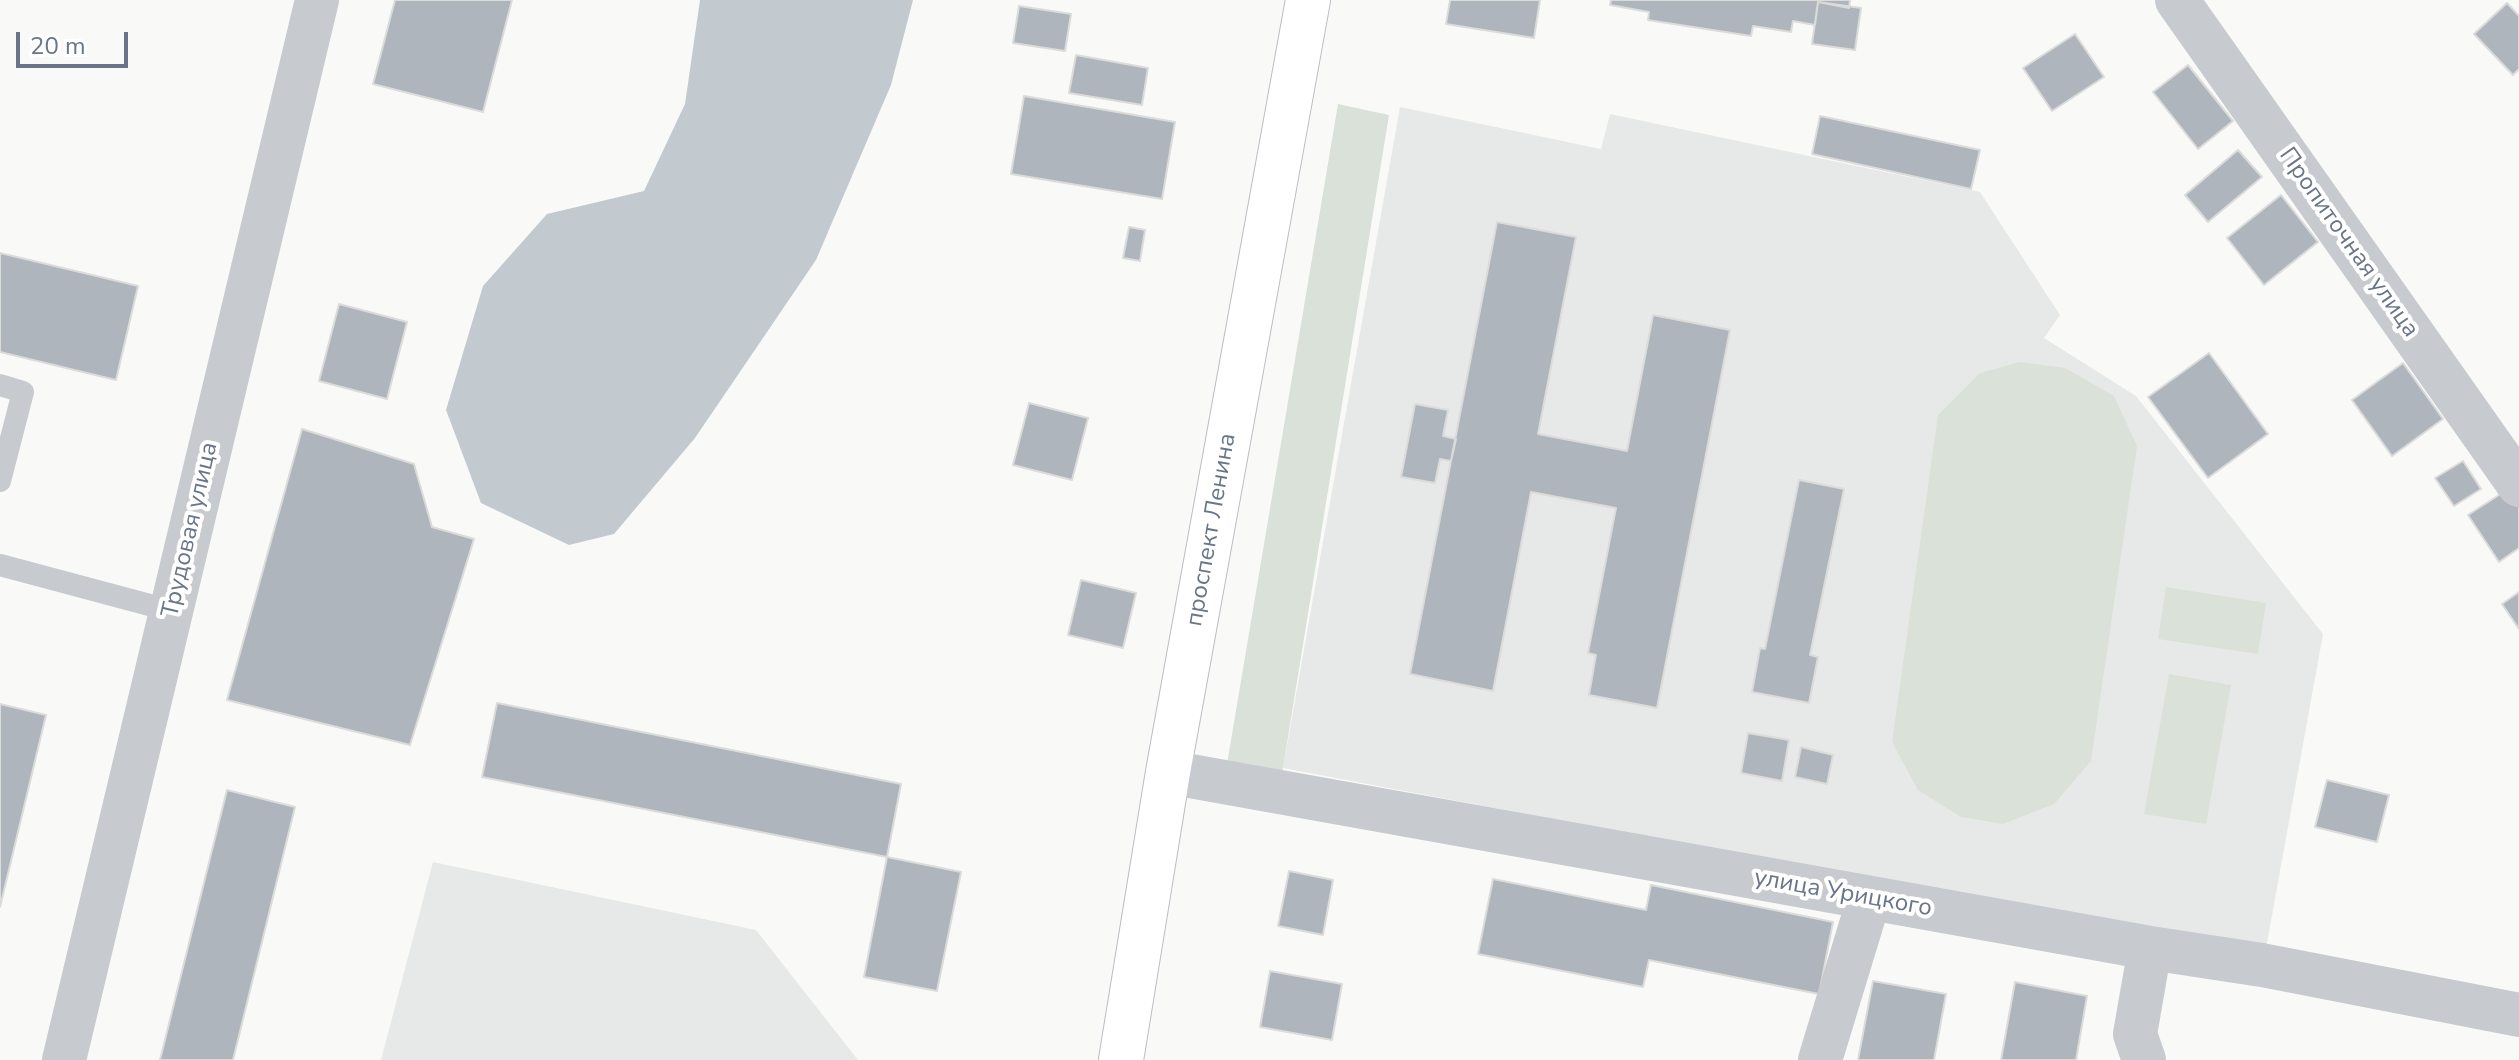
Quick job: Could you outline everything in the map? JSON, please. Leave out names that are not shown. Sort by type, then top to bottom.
[{"type":"main road","name":"проспект Ленина","points":[[1121,1060],[1168,772],[1308,0]]},
{"type":"street","name":"Трудовая улица","points":[[64,1060],[317,0]]},
{"type":"street","name":"Пропиточная улица","points":[[2177,0],[2519,485]]},
{"type":"street","name":"улица Урицкого","points":[[1168,772],[1869,899],[2262,965],[2519,1015]]},
{"type":"street","points":[[1820,1060],[1869,899]]},
{"type":"street","points":[[2144,1060],[2135,1034],[2150,948]]},
{"type":"lane","points":[[0,385],[23,392],[0,481]]},
{"type":"lane","points":[[0,565],[172,611]]},
{"type":"shaded area","points":[[700,0],[913,0],[891,85],[816,260],[695,438],[614,534],[569,545],[481,503],[446,410],[483,286],[547,214],[644,191],[685,104]]},
{"type":"shaded area","points":[[1338,104],[1389,115],[1281,780],[1226,770]]},
{"type":"shaded area","points":[[1400,107],[1601,149],[1610,114],[1980,192],[2060,315],[2044,338],[2136,396],[2323,634],[2265,954],[1283,768]]},
{"type":"shaded area","points":[[2020,362],[2065,368],[2114,396],[2137,446],[2091,761],[2054,804],[2003,824],[1961,817],[1918,790],[1892,742],[1938,415],[1980,373]]},
{"type":"shaded area","points":[[2166,587],[2266,603],[2258,654],[2158,639]]},
{"type":"shaded area","points":[[2169,674],[2231,685],[2206,824],[2144,814]]},
{"type":"shaded area","points":[[433,862],[756,930],[858,1060],[381,1060]]},
{"type":"building","points":[[395,0],[512,0],[483,112],[373,84]]},
{"type":"building","points":[[1450,0],[1540,0],[1534,38],[1446,24]]},
{"type":"building","points":[[1611,0],[1850,0],[1849,8],[1818,2],[1815,25],[1793,21],[1791,32],[1753,26],[1751,36],[1648,20],[1649,12],[1610,5]]},
{"type":"building","points":[[1818,2],[1861,8],[1855,50],[1812,44]]},
{"type":"building","points":[[2507,3],[2519,16],[2519,69],[2513,75],[2474,34]]},
{"type":"building","points":[[1019,6],[1071,14],[1065,51],[1013,43]]},
{"type":"building","points":[[2075,34],[2104,77],[2052,111],[2023,68]]},
{"type":"building","points":[[1076,55],[1148,68],[1142,105],[1069,93]]},
{"type":"building","points":[[2188,65],[2233,121],[2198,149],[2153,92]]},
{"type":"building","points":[[1024,96],[1175,122],[1162,199],[1011,174]]},
{"type":"building","points":[[1820,116],[1980,150],[1971,189],[1812,154]]},
{"type":"building","points":[[2238,150],[2262,177],[2208,222],[2185,195]]},
{"type":"building","points":[[2281,195],[2318,242],[2264,285],[2227,238]]},
{"type":"building","points":[[1497,222],[1576,237],[1538,434],[1627,451],[1653,315],[1730,330],[1657,708],[1589,695],[1596,655],[1588,653],[1616,508],[1531,492],[1493,691],[1410,674]]},
{"type":"building","points":[[1129,227],[1145,230],[1140,261],[1123,258]]},
{"type":"building","points":[[0,253],[138,286],[116,380],[0,352]]},
{"type":"building","points":[[339,304],[407,322],[387,399],[319,381]]},
{"type":"building","points":[[2209,353],[2268,434],[2208,478],[2148,397]]},
{"type":"building","points":[[2403,363],[2443,419],[2392,456],[2352,400]]},
{"type":"building","points":[[1029,403],[1088,418],[1072,480],[1013,465]]},
{"type":"building","points":[[1415,404],[1448,410],[1443,436],[1456,439],[1451,461],[1440,459],[1435,483],[1401,477]]},
{"type":"building","points":[[302,429],[414,464],[432,527],[474,539],[410,745],[227,700]]},
{"type":"building","points":[[2463,461],[2481,489],[2454,506],[2435,478]]},
{"type":"building","points":[[1799,480],[1844,489],[1810,655],[1818,657],[1809,703],[1752,692],[1760,648],[1765,649]]},
{"type":"building","points":[[2510,488],[2519,501],[2519,548],[2499,562],[2468,515]]},
{"type":"building","points":[[1081,580],[1136,593],[1123,648],[1068,635]]},
{"type":"building","points":[[2519,592],[2519,629],[2502,604]]},
{"type":"building","points":[[497,703],[901,784],[887,857],[482,777]]},
{"type":"building","points":[[0,704],[46,715],[0,907]]},
{"type":"building","points":[[1748,733],[1789,740],[1782,781],[1741,773]]},
{"type":"building","points":[[1801,747],[1833,755],[1827,784],[1795,777]]},
{"type":"building","points":[[2327,780],[2389,795],[2377,842],[2315,827]]},
{"type":"building","points":[[227,790],[295,807],[233,1060],[160,1060]]},
{"type":"building","points":[[887,857],[961,872],[937,991],[864,977]]},
{"type":"building","points":[[1289,871],[1333,880],[1323,935],[1278,926]]},
{"type":"building","points":[[1493,879],[1646,910],[1651,885],[1833,922],[1819,994],[1649,960],[1643,987],[1478,954]]},
{"type":"building","points":[[1270,971],[1342,984],[1332,1040],[1260,1027]]},
{"type":"building","points":[[1873,981],[1946,994],[1934,1060],[1858,1060]]},
{"type":"building","points":[[2015,982],[2087,996],[2076,1060],[2001,1060]]}]
